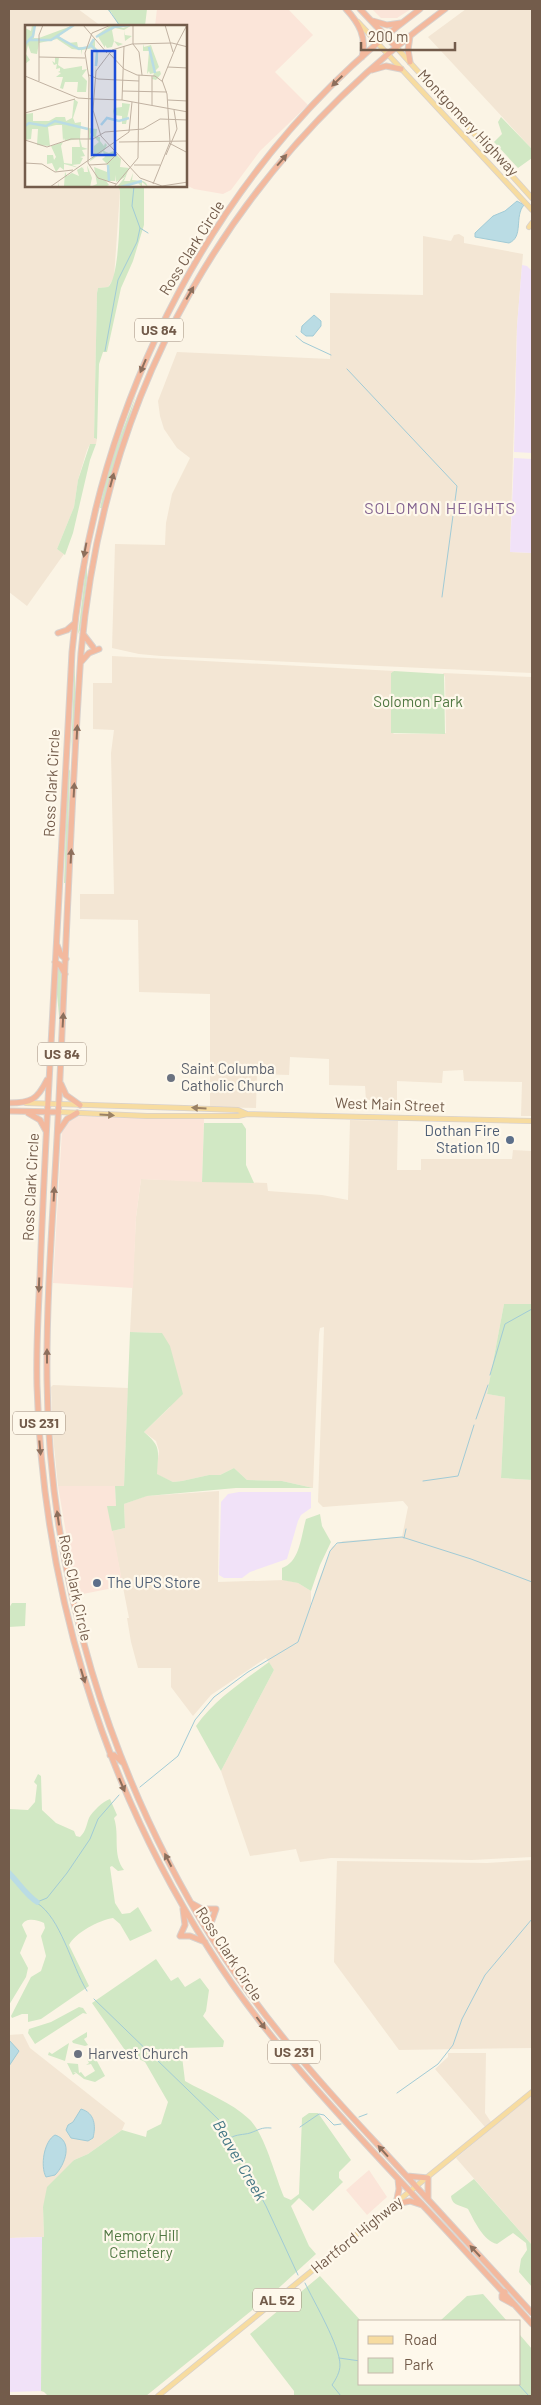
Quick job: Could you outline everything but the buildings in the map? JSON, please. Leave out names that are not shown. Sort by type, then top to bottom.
[{"type":"highway","name":"Montgomery Highway","points":[[346,9],[358,22]]},
{"type":"highway","name":"Montgomery Highway","points":[[360,9],[396,47]]},
{"type":"highway","name":"Ross Clark Circle","points":[[420,9],[362,57],[309,108],[266,159],[207,243],[167,313],[129,399],[107,462],[88,538],[74,624],[46,1132],[37,1384],[44,1493],[64,1602],[80,1665],[104,1740],[148,1842],[205,1942],[251,2010],[296,2066],[532,2324]]},
{"type":"highway","name":"Ross Clark Circle","points":[[445,9],[396,47],[369,71],[298,141],[261,184],[221,241],[176,318],[145,384],[114,470],[93,560],[83,633],[50,1261],[47,1391],[50,1454],[58,1517],[82,1638],[117,1746],[146,1815],[190,1903],[257,2005],[302,2061],[532,2313]]},
{"type":"highway","points":[[372,21],[387,25],[401,23]]},
{"type":"highway","points":[[358,22],[364,42],[362,57]]},
{"type":"highway","points":[[410,36],[408,50],[410,62]]},
{"type":"highway","points":[[369,71],[386,66],[401,69]]},
{"type":"highway","points":[[58,633],[68,630],[74,624]]},
{"type":"highway","points":[[81,663],[96,648],[83,633]]},
{"type":"highway","points":[[66,746],[76,760]]},
{"type":"highway","points":[[66,760],[75,772]]},
{"type":"highway","points":[[60,878],[69,892]]},
{"type":"highway","points":[[59,891],[68,903]]},
{"type":"highway","points":[[56,942],[61,955],[66,959]]},
{"type":"highway","points":[[55,962],[60,965],[66,975]]},
{"type":"highway","name":"US 84","points":[[26,1103],[39,1095],[49,1078]]},
{"type":"highway","points":[[60,1083],[66,1095],[80,1104]]},
{"type":"highway","name":"West Main Street","points":[[9,1102],[26,1103]]},
{"type":"highway","name":"West Main Street","points":[[9,1111],[59,1112]]},
{"type":"highway","points":[[26,1112],[40,1120],[46,1132]]},
{"type":"highway","points":[[58,1133],[67,1119],[77,1113]]},
{"type":"highway","points":[[41,1250],[50,1261]]},
{"type":"highway","points":[[40,1262],[45,1265],[50,1273]]},
{"type":"highway","points":[[104,1740],[111,1746],[117,1746]]},
{"type":"highway","points":[[110,1755],[114,1755],[124,1763]]},
{"type":"highway","points":[[190,1903],[202,1909],[216,1909],[211,1923],[213,1940]]},
{"type":"highway","points":[[183,1905],[185,1922],[180,1936],[190,1936],[205,1942]]},
{"type":"highway","points":[[251,2010],[257,2005]]},
{"type":"highway","points":[[296,2066],[302,2061]]},
{"type":"highway","points":[[365,2143],[370,2137]]},
{"type":"highway","points":[[406,2176],[428,2178],[428,2200]]},
{"type":"highway","points":[[398,2178],[399,2189],[396,2204],[410,2201],[422,2205]]},
{"type":"highway","points":[[489,2278],[495,2272]]},
{"type":"highway","points":[[503,2292],[513,2292]]},
{"type":"main road","name":"Montgomery Highway","points":[[358,22],[532,210]]},
{"type":"main road","name":"Montgomery Highway","points":[[396,47],[532,198]]},
{"type":"main road","name":"West Main Street","points":[[26,1103],[238,1110],[247,1114]]},
{"type":"main road","name":"West Main Street","points":[[59,1112],[170,1116],[238,1116],[247,1114],[532,1121]]},
{"type":"main road","name":"Hartford Highway","points":[[158,2396],[532,2092]]},
{"type":"shaded area","points":[[9,9],[78,9],[100,25],[25,25],[25,188],[119,188],[120,191],[114,278],[108,287],[98,288],[97,293],[94,438],[97,439],[96,444],[90,444],[87,450],[78,480],[74,507],[57,549],[64,554],[27,606],[9,592]]},
{"type":"shaded area","points":[[157,9],[288,9],[313,35],[275,72],[308,105],[260,151],[231,190],[223,194],[194,189],[188,186],[188,25],[155,25]]},
{"type":"shaded area","points":[[372,9],[411,9],[397,18],[381,18]]},
{"type":"shaded area","points":[[466,9],[532,9],[532,149],[428,37]]},
{"type":"shaded area","points":[[459,234],[464,237],[464,243],[523,254],[517,326],[510,552],[532,553],[532,673],[161,656],[139,654],[112,648],[115,544],[165,545],[166,523],[172,494],[190,458],[177,448],[164,429],[158,401],[177,352],[330,359],[330,293],[423,295],[423,236],[451,241],[454,235]]},
{"type":"shaded area","points":[[522,265],[527,266],[532,271],[532,453],[514,452],[517,326]]},
{"type":"shaded area","points":[[514,458],[532,459],[532,553],[510,552]]},
{"type":"shaded area","points":[[112,656],[394,671],[391,673],[391,731],[394,734],[446,733],[445,677],[443,673],[532,677],[532,1116],[521,1116],[522,1082],[464,1081],[463,1070],[443,1071],[442,1083],[397,1081],[397,1100],[366,1100],[365,1086],[329,1085],[329,1059],[290,1057],[289,1075],[257,1074],[256,1108],[210,1107],[210,994],[139,992],[138,920],[80,919],[80,894],[114,894],[111,753],[114,730],[93,729],[93,683],[112,683]]},
{"type":"shaded area","points":[[79,1116],[204,1119],[202,1182],[141,1179],[136,1217],[133,1288],[53,1283],[62,1131],[65,1124]]},
{"type":"shaded area","points":[[350,1120],[398,1121],[397,1170],[421,1170],[421,1159],[512,1159],[513,1150],[532,1151],[532,1304],[504,1304],[487,1394],[505,1397],[501,1478],[532,1480],[532,1857],[472,1860],[331,1858],[300,1862],[296,1849],[250,1856],[221,1771],[274,1670],[266,1658],[211,1695],[193,1716],[171,1687],[171,1668],[138,1668],[131,1642],[127,1618],[129,1618],[112,1531],[125,1528],[124,1504],[146,1496],[219,1491],[218,1582],[285,1580],[298,1583],[311,1591],[311,1607],[318,1582],[332,1547],[343,1541],[402,1537],[408,1507],[403,1501],[323,1507],[318,1502],[324,1327],[320,1328],[319,1334],[313,1488],[282,1481],[247,1480],[234,1468],[220,1475],[209,1475],[173,1482],[156,1474],[159,1451],[156,1441],[144,1432],[170,1407],[162,1333],[130,1332],[136,1217],[141,1179],[267,1183],[268,1191],[322,1195],[348,1200]]},
{"type":"shaded area","points":[[53,1385],[128,1388],[124,1486],[58,1486],[53,1436],[51,1387]]},
{"type":"shaded area","points":[[58,1486],[115,1486],[116,1506],[108,1506],[123,1586],[83,1594],[76,1591]]},
{"type":"shaded area","points":[[239,1492],[311,1492],[311,1508],[301,1515],[298,1521],[287,1559],[250,1572],[242,1578],[224,1578],[219,1575],[221,1502],[228,1494]]},
{"type":"shaded area","points":[[532,1860],[532,2048],[399,2050],[334,1962],[337,1861],[487,1863]]},
{"type":"shaded area","points":[[23,2034],[30,2048],[125,2123],[122,2130],[88,2154],[74,2160],[43,2207],[44,2237],[9,2238],[9,2035]]},
{"type":"shaded area","points":[[448,2053],[486,2053],[485,2113],[491,2122],[485,2127],[435,2069],[448,2057]]},
{"type":"shaded area","points":[[532,2095],[532,2245],[456,2158]]},
{"type":"shaded area","points":[[369,2170],[387,2197],[367,2215],[346,2190]]},
{"type":"shaded area","points":[[42,2237],[41,2391],[9,2392],[9,2238]]},
{"type":"green space","points":[[106,9],[147,9],[145,25],[118,25],[111,12]]},
{"type":"green space","points":[[501,117],[532,149],[532,158],[518,168],[494,142],[502,134],[498,122]]},
{"type":"green space","points":[[119,188],[144,188],[144,225],[133,261],[121,288],[107,352],[103,352],[99,364],[97,439],[94,438],[97,293],[98,288],[108,287],[115,271]]},
{"type":"green space","points":[[136,395],[102,508],[100,508],[109,466]]},
{"type":"green space","points":[[90,444],[96,444],[90,460],[73,533],[65,555],[57,549],[74,507],[78,480]]},
{"type":"green space","points":[[87,559],[87,578],[78,634]]},
{"type":"green space","points":[[75,652],[75,709],[71,752]]},
{"type":"green space","name":"Solomon Park","points":[[394,671],[444,674],[445,734],[391,733],[391,673]]},
{"type":"green space","points":[[68,767],[70,771],[66,883],[64,883]]},
{"type":"green space","points":[[57,967],[61,972],[60,1026],[56,984]]},
{"type":"green space","points":[[204,1123],[242,1123],[246,1129],[246,1165],[254,1183],[202,1182]]},
{"type":"green space","points":[[504,1304],[532,1304],[532,1480],[501,1478],[505,1397],[487,1394]]},
{"type":"green space","points":[[130,1332],[162,1333],[170,1346],[183,1394],[144,1432],[154,1442],[158,1450],[157,1474],[173,1482],[209,1475],[220,1475],[234,1468],[247,1480],[282,1481],[313,1488],[236,1488],[147,1496],[124,1504],[125,1528],[112,1531],[107,1506],[116,1506],[115,1486],[124,1486]]},
{"type":"green space","points":[[320,1514],[322,1526],[331,1542],[311,1591],[298,1583],[282,1580],[282,1568],[293,1560],[296,1554],[306,1519]]},
{"type":"green space","points":[[12,1603],[26,1603],[25,1626],[9,1627],[9,1608]]},
{"type":"green space","points":[[269,1662],[274,1670],[221,1771],[196,1726],[220,1699]]},
{"type":"green space","points":[[38,1774],[41,1776],[42,1810],[56,1823],[74,1831],[76,1836],[80,1837],[85,1830],[89,1818],[101,1804],[110,1799],[117,1815],[114,1818],[117,1851],[120,1864],[124,1870],[118,1871],[112,1866],[110,1867],[115,1903],[122,1914],[130,1913],[138,1907],[152,1931],[130,1941],[120,1924],[113,1918],[95,1924],[76,1936],[69,1945],[89,1986],[41,2019],[28,2022],[28,2014],[12,2018],[11,2016],[31,1977],[41,1971],[46,1956],[41,1936],[45,1928],[44,1923],[35,1920],[26,1921],[22,1925],[27,1936],[20,1953],[28,1968],[26,1977],[9,2005],[9,1809],[28,1810],[35,1802],[37,1785],[34,1782]]},
{"type":"green space","name":"Memory Hill Cemetery","points":[[156,1959],[171,1981],[178,1977],[185,1987],[200,1978],[209,1990],[206,2011],[203,2016],[224,2041],[223,2047],[181,2048],[185,2081],[242,2113],[255,2126],[265,2145],[284,2197],[291,2200],[299,2194],[302,2118],[309,2113],[318,2113],[351,2160],[339,2172],[339,2178],[343,2182],[313,2211],[299,2198],[291,2206],[309,2246],[316,2254],[271,2295],[146,2396],[48,2396],[41,2391],[42,2237],[44,2237],[43,2207],[47,2187],[74,2160],[88,2154],[122,2130],[146,2137],[147,2131],[161,2124],[168,2102],[145,2062],[127,2053],[92,2003]]},
{"type":"green space","points":[[79,2007],[83,2008],[87,2014],[83,2013],[35,2044],[28,2033],[29,2029],[51,2022]]},
{"type":"green space","points":[[87,2032],[87,2037],[84,2039],[88,2045],[73,2043],[72,2041]]},
{"type":"green space","points":[[69,2043],[65,2061],[48,2055],[49,2052],[52,2054]]},
{"type":"green space","points":[[91,2050],[105,2076],[95,2082],[84,2079],[75,2072],[73,2072],[76,2073],[73,2075],[67,2063],[78,2064],[79,2073],[81,2072],[85,2077],[95,2071],[91,2064],[86,2065],[89,2063],[87,2059]]},
{"type":"green space","points":[[474,2179],[532,2245],[532,2287],[519,2272],[521,2259],[527,2250],[526,2243],[513,2233],[497,2244],[492,2242],[479,2230],[468,2209],[453,2202],[451,2196]]},
{"type":"green space","points":[[320,2276],[360,2320],[358,2320],[358,2385],[521,2385],[521,2336],[532,2349],[532,2396],[294,2396],[294,2391],[250,2334]]},
{"type":"green space","points":[[483,2294],[506,2320],[441,2320],[467,2296]]},
{"type":"water","points":[[517,201],[524,205],[521,210],[518,231],[514,240],[509,243],[475,237],[475,233],[493,216],[505,211]]},
{"type":"water","points":[[314,315],[321,321],[321,326],[313,336],[306,336],[301,332],[302,326]]},
{"type":"water","points":[[9,2040],[19,2051],[9,2066]]},
{"type":"water","points":[[81,2109],[86,2111],[93,2120],[93,2138],[88,2141],[71,2138],[66,2130]]},
{"type":"water","points":[[55,2135],[64,2142],[66,2154],[59,2171],[55,2175],[46,2177],[43,2167],[44,2154],[48,2143]]},
{"type":"waterway","points":[[108,9],[119,25]]},
{"type":"waterway","points":[[105,351],[118,280],[137,242],[140,228],[132,206],[134,188]]},
{"type":"waterway","points":[[140,228],[148,233]]},
{"type":"waterway","points":[[296,336],[303,342],[331,355]]},
{"type":"waterway","points":[[347,369],[457,486],[442,597]]},
{"type":"waterway","points":[[490,1375],[505,1324],[532,1309]]},
{"type":"waterway","points":[[476,1419],[488,1385]]},
{"type":"waterway","points":[[423,1481],[458,1476],[474,1425]]},
{"type":"waterway","points":[[404,1538],[406,1529]]},
{"type":"waterway","points":[[140,1787],[178,1756],[195,1720],[214,1697],[248,1672],[298,1642],[330,1551],[337,1543],[402,1537],[471,1559],[532,1582]]},
{"type":"waterway","points":[[37,1902],[47,1898],[67,1873],[90,1839],[98,1819],[119,1795]]},
{"type":"waterway","name":"Beaver Creek","points":[[9,1873],[26,1893],[37,1902]]},
{"type":"waterway","name":"Beaver Creek","points":[[37,1903],[53,1919],[87,1991]]},
{"type":"waterway","points":[[397,2093],[438,2064],[453,2045],[462,2019],[485,1975],[532,1919]]},
{"type":"waterway","name":"Beaver Creek","points":[[94,1999],[219,2120],[266,2206],[298,2275]]},
{"type":"waterway","points":[[300,2127],[319,2114],[324,2115],[334,2125],[341,2124]]},
{"type":"waterway","points":[[359,2117],[367,2114]]},
{"type":"waterway","points":[[230,2138],[262,2128],[271,2128]]},
{"type":"waterway","name":"Beaver Creek","points":[[305,2283],[336,2347],[340,2368],[332,2385],[341,2396]]},
{"type":"waterway","points":[[339,2358],[358,2361]]},
{"type":"waterway","points":[[519,2385],[529,2396]]},
{"type":"place","name":"Saint Columba Catholic Church","points":[[171,1078]]},
{"type":"place","name":"Dothan Fire Station 10","points":[[510,1140]]},
{"type":"place","name":"The UPS Store","points":[[97,1583]]},
{"type":"place","name":"Harvest Church","points":[[78,2054]]},
{"type":"district","name":"SOLOMON HEIGHTS","points":[[440,508]]}]
